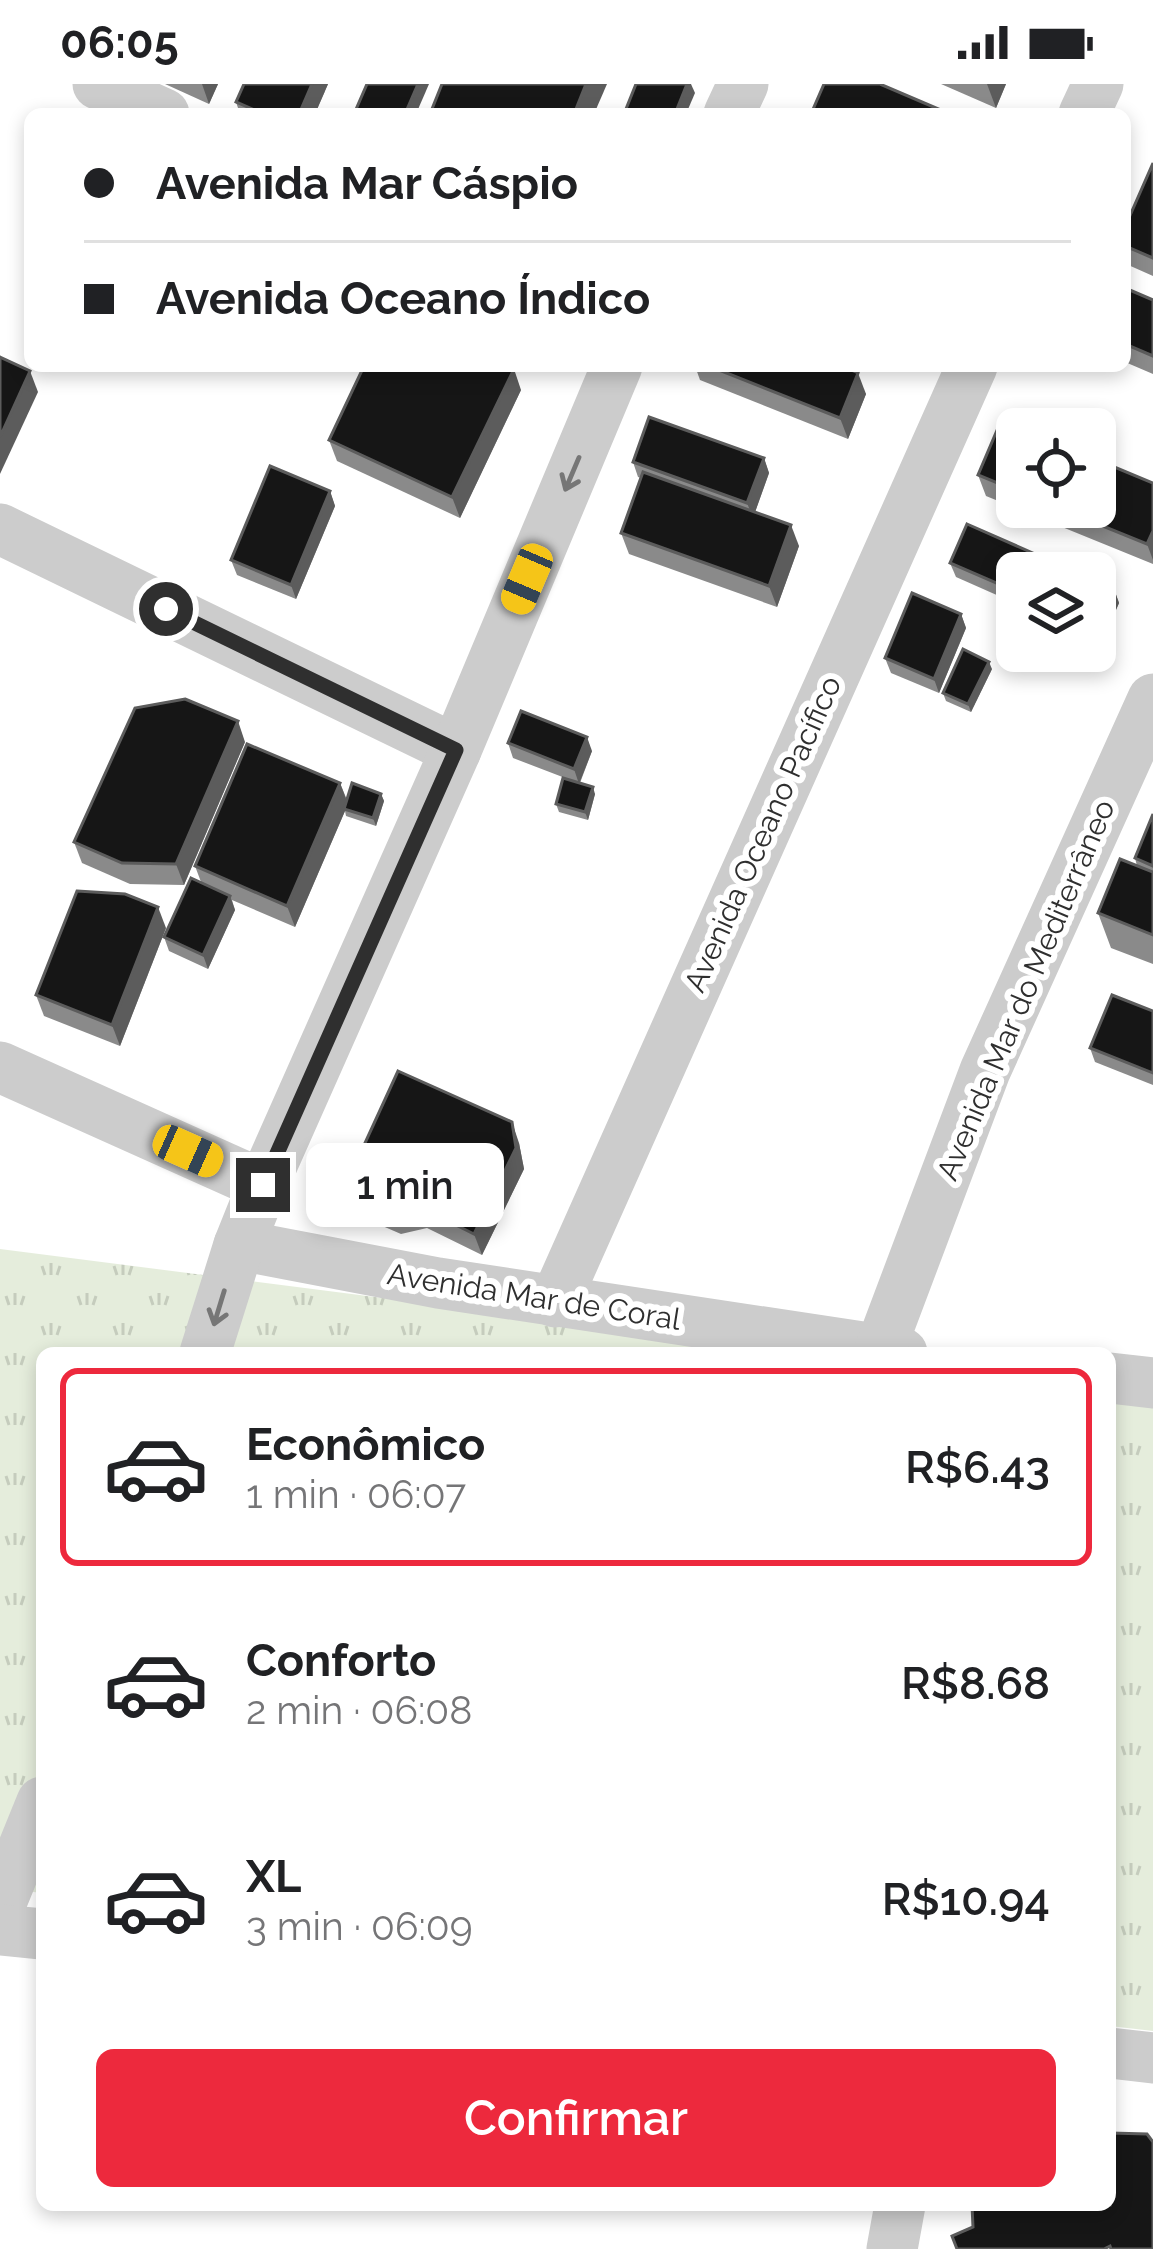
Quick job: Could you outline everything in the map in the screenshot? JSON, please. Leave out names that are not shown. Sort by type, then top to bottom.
[{"type":"street","points":[[98,84],[151,108]]},
{"type":"street","points":[[207,1347],[263,1185],[456,750],[614,372]]},
{"type":"street","name":"Avenida Oceano Pacífico","points":[[555,1301],[969,372]]},
{"type":"street","points":[[0,529],[456,750]]},
{"type":"street","name":"Avenida Mar do Mediterrâneo","points":[[893,1347],[985,1071],[1153,699]]},
{"type":"street","points":[[0,1067],[263,1185]]},
{"type":"street","name":"Avenida Mar de Coral","points":[[239,1245],[437,1283],[858,1347]]},
{"type":"street","points":[[1116,1379],[1153,1383]]},
{"type":"street","points":[[0,1905],[36,1817]]},
{"type":"street","points":[[0,1930],[36,1933]]},
{"type":"street","points":[[1116,2054],[1153,2058]]},
{"type":"street","points":[[892,2249],[899,2211]]},
{"type":"green space","points":[[0,1249],[767,1347],[36,1347],[36,1892],[0,1888]]},
{"type":"green space","points":[[1116,1392],[1153,1396],[1153,2031],[1116,2027]]},
{"type":"building","points":[[244,84],[312,84],[302,108],[250,108],[236,102]]},
{"type":"building","points":[[367,84],[418,84],[408,108],[357,108]]},
{"type":"building","points":[[442,84],[586,84],[576,108],[432,108]]},
{"type":"building","points":[[636,84],[687,84],[677,108],[626,108]]},
{"type":"building","points":[[824,84],[880,84],[936,108],[814,108]]},
{"type":"building","points":[[1153,163],[1153,258],[1131,249],[1131,213]]},
{"type":"building","points":[[1131,291],[1153,300],[1153,356],[1131,347]]},
{"type":"building","points":[[0,357],[30,372],[0,437]]},
{"type":"building","points":[[361,372],[513,372],[452,497],[329,440]]},
{"type":"building","points":[[724,372],[856,372],[840,418]]},
{"type":"building","points":[[649,417],[764,458],[747,503],[633,462]]},
{"type":"building","points":[[996,433],[996,482],[978,475]]},
{"type":"building","points":[[270,466],[330,491],[291,585],[231,560]]},
{"type":"building","points":[[1116,468],[1153,483],[1153,531],[1147,544],[1108,528],[1116,528]]},
{"type":"building","points":[[643,472],[791,525],[769,586],[621,533]]},
{"type":"building","points":[[967,524],[1030,552],[996,552],[996,583],[950,563]]},
{"type":"building","points":[[912,593],[961,614],[934,679],[885,658]]},
{"type":"building","points":[[963,649],[989,662],[968,704],[943,693]]},
{"type":"building","points":[[185,699],[238,721],[176,864],[122,863],[74,842],[135,708]]},
{"type":"building","points":[[521,711],[587,737],[574,769],[508,743]]},
{"type":"building","points":[[247,744],[340,783],[287,906],[195,866]]},
{"type":"building","points":[[563,778],[593,787],[585,812],[556,804]]},
{"type":"building","points":[[352,783],[381,794],[373,818],[344,809]]},
{"type":"building","points":[[1153,814],[1153,866],[1135,858]]},
{"type":"building","points":[[1120,859],[1153,872],[1153,935],[1098,913]]},
{"type":"building","points":[[191,878],[230,896],[203,955],[164,937]]},
{"type":"building","points":[[77,891],[125,894],[158,907],[112,1025],[36,995]]},
{"type":"building","points":[[1112,995],[1153,1011],[1153,1073],[1090,1048]]},
{"type":"building","points":[[398,1071],[512,1122],[516,1148],[474,1234],[420,1207],[394,1214],[343,1191]]},
{"type":"building","points":[[1116,2133],[1147,2134],[1153,2142],[1153,2249],[957,2249],[952,2236],[973,2227],[972,2211],[1116,2211]]},
{"type":"route","points":[[166,609],[456,750],[263,1185]]}]
